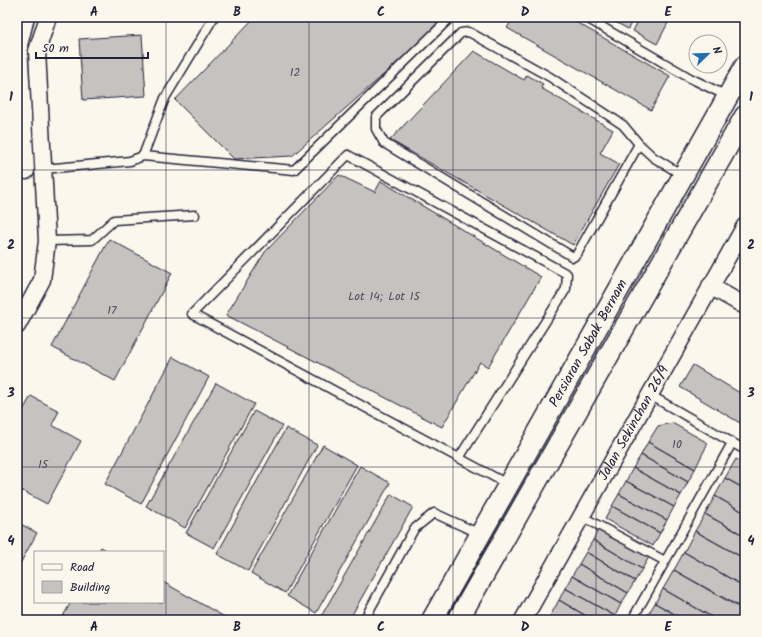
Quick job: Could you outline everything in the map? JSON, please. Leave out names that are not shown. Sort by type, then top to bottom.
[{"type":"street","points":[[26,17],[19,45],[22,171],[44,169]]},
{"type":"street","points":[[17,326],[42,280],[47,241],[36,51],[48,17]]},
{"type":"street","name":"Persiaran Sabak Bernam","points":[[432,620],[745,66]]},
{"type":"street","name":"Persiaran Sabak Bernam","points":[[458,620],[745,116]]},
{"type":"street","name":"Jalan Sekinchan 26/9","points":[[523,620],[745,226]]},
{"type":"street","points":[[710,286],[745,306]]},
{"type":"lane","points":[[143,156],[165,98],[214,17]]},
{"type":"lane","points":[[44,169],[130,161],[143,156],[294,170],[450,17]]},
{"type":"lane","points":[[585,17],[690,78],[728,97]]},
{"type":"lane","points":[[639,144],[577,254],[573,257],[384,143],[376,129],[376,117],[461,33],[470,32],[550,77],[623,125],[639,144],[653,157],[684,176]]},
{"type":"lane","points":[[459,458],[566,289],[567,274],[348,155],[192,314],[509,485]]},
{"type":"lane","points":[[47,241],[92,240],[114,220],[195,215]]},
{"type":"lane","points":[[650,395],[745,450]]},
{"type":"lane","points":[[632,620],[732,443]]},
{"type":"lane","points":[[364,620],[414,529],[434,513],[480,535]]},
{"type":"lane","points":[[581,516],[665,561]]},
{"type":"building","points":[[255,17],[446,17],[418,44],[292,156],[234,159],[175,100]]},
{"type":"building","points":[[514,17],[567,17],[670,76],[651,110],[507,28]]},
{"type":"building","points":[[606,17],[634,17],[628,29]]},
{"type":"building","points":[[640,17],[671,17],[657,44],[633,31]]},
{"type":"building","points":[[142,35],[146,96],[83,100],[79,39]]},
{"type":"building","points":[[474,51],[524,80],[527,75],[543,84],[541,88],[613,130],[600,153],[619,164],[573,245],[390,140]]},
{"type":"building","points":[[339,175],[375,192],[381,181],[541,277],[488,367],[480,362],[442,427],[226,315],[265,252]]},
{"type":"building","points":[[109,239],[172,273],[115,381],[52,347]]},
{"type":"building","points":[[173,357],[209,377],[141,504],[105,484]]},
{"type":"building","points":[[693,365],[745,396],[745,426],[680,387]]},
{"type":"building","points":[[216,383],[254,404],[185,528],[146,506]]},
{"type":"building","points":[[31,396],[59,411],[52,425],[81,441],[47,504],[17,488],[17,421]]},
{"type":"building","points":[[254,411],[282,426],[214,548],[186,533]]},
{"type":"building","points":[[672,423],[708,443],[695,469],[648,442],[658,426]]},
{"type":"building","points":[[286,428],[317,445],[248,571],[217,554]]},
{"type":"building","points":[[648,442],[695,469],[688,482],[641,455]]},
{"type":"building","points":[[323,445],[357,465],[285,593],[251,573]]},
{"type":"building","points":[[641,455],[688,482],[681,495],[633,468]]},
{"type":"building","points":[[736,459],[745,464],[745,489],[725,478]]},
{"type":"building","points":[[360,466],[390,483],[316,613],[287,596]]},
{"type":"building","points":[[633,468],[681,495],[674,507],[626,481]]},
{"type":"building","points":[[725,478],[745,489],[745,513],[715,496]]},
{"type":"building","points":[[626,481],[674,507],[667,520],[619,494]]},
{"type":"building","points":[[391,494],[413,507],[349,620],[319,620]]},
{"type":"building","points":[[619,494],[667,520],[660,533],[612,506]]},
{"type":"building","points":[[715,496],[745,513],[745,536],[705,514]]},
{"type":"building","points":[[612,506],[660,533],[653,546],[605,519]]},
{"type":"building","points":[[705,514],[745,536],[745,559],[695,531]]},
{"type":"building","points":[[17,522],[37,533],[17,569]]},
{"type":"building","points":[[599,528],[649,557],[642,569],[593,540]]},
{"type":"building","points":[[695,531],[745,559],[745,587],[684,552]]},
{"type":"building","points":[[593,540],[642,569],[635,581],[586,552]]},
{"type":"building","points":[[101,547],[108,551],[99,551]]},
{"type":"building","points":[[586,552],[635,581],[628,593],[579,564]]},
{"type":"building","points":[[684,552],[745,587],[745,602],[742,608],[674,570]]},
{"type":"building","points":[[579,564],[628,593],[621,604],[572,576]]},
{"type":"building","points":[[674,570],[745,611],[740,620],[717,620],[663,589]]},
{"type":"building","points":[[572,576],[621,604],[615,616],[565,588]]},
{"type":"building","points":[[164,583],[230,620],[61,620],[70,603],[164,603]]},
{"type":"building","points":[[565,588],[615,616],[613,620],[593,620],[559,600]]},
{"type":"building","points":[[663,589],[717,620],[685,620],[655,603]]},
{"type":"building","points":[[559,600],[593,620],[548,620]]},
{"type":"building","points":[[655,603],[685,620],[649,620],[646,618]]}]
